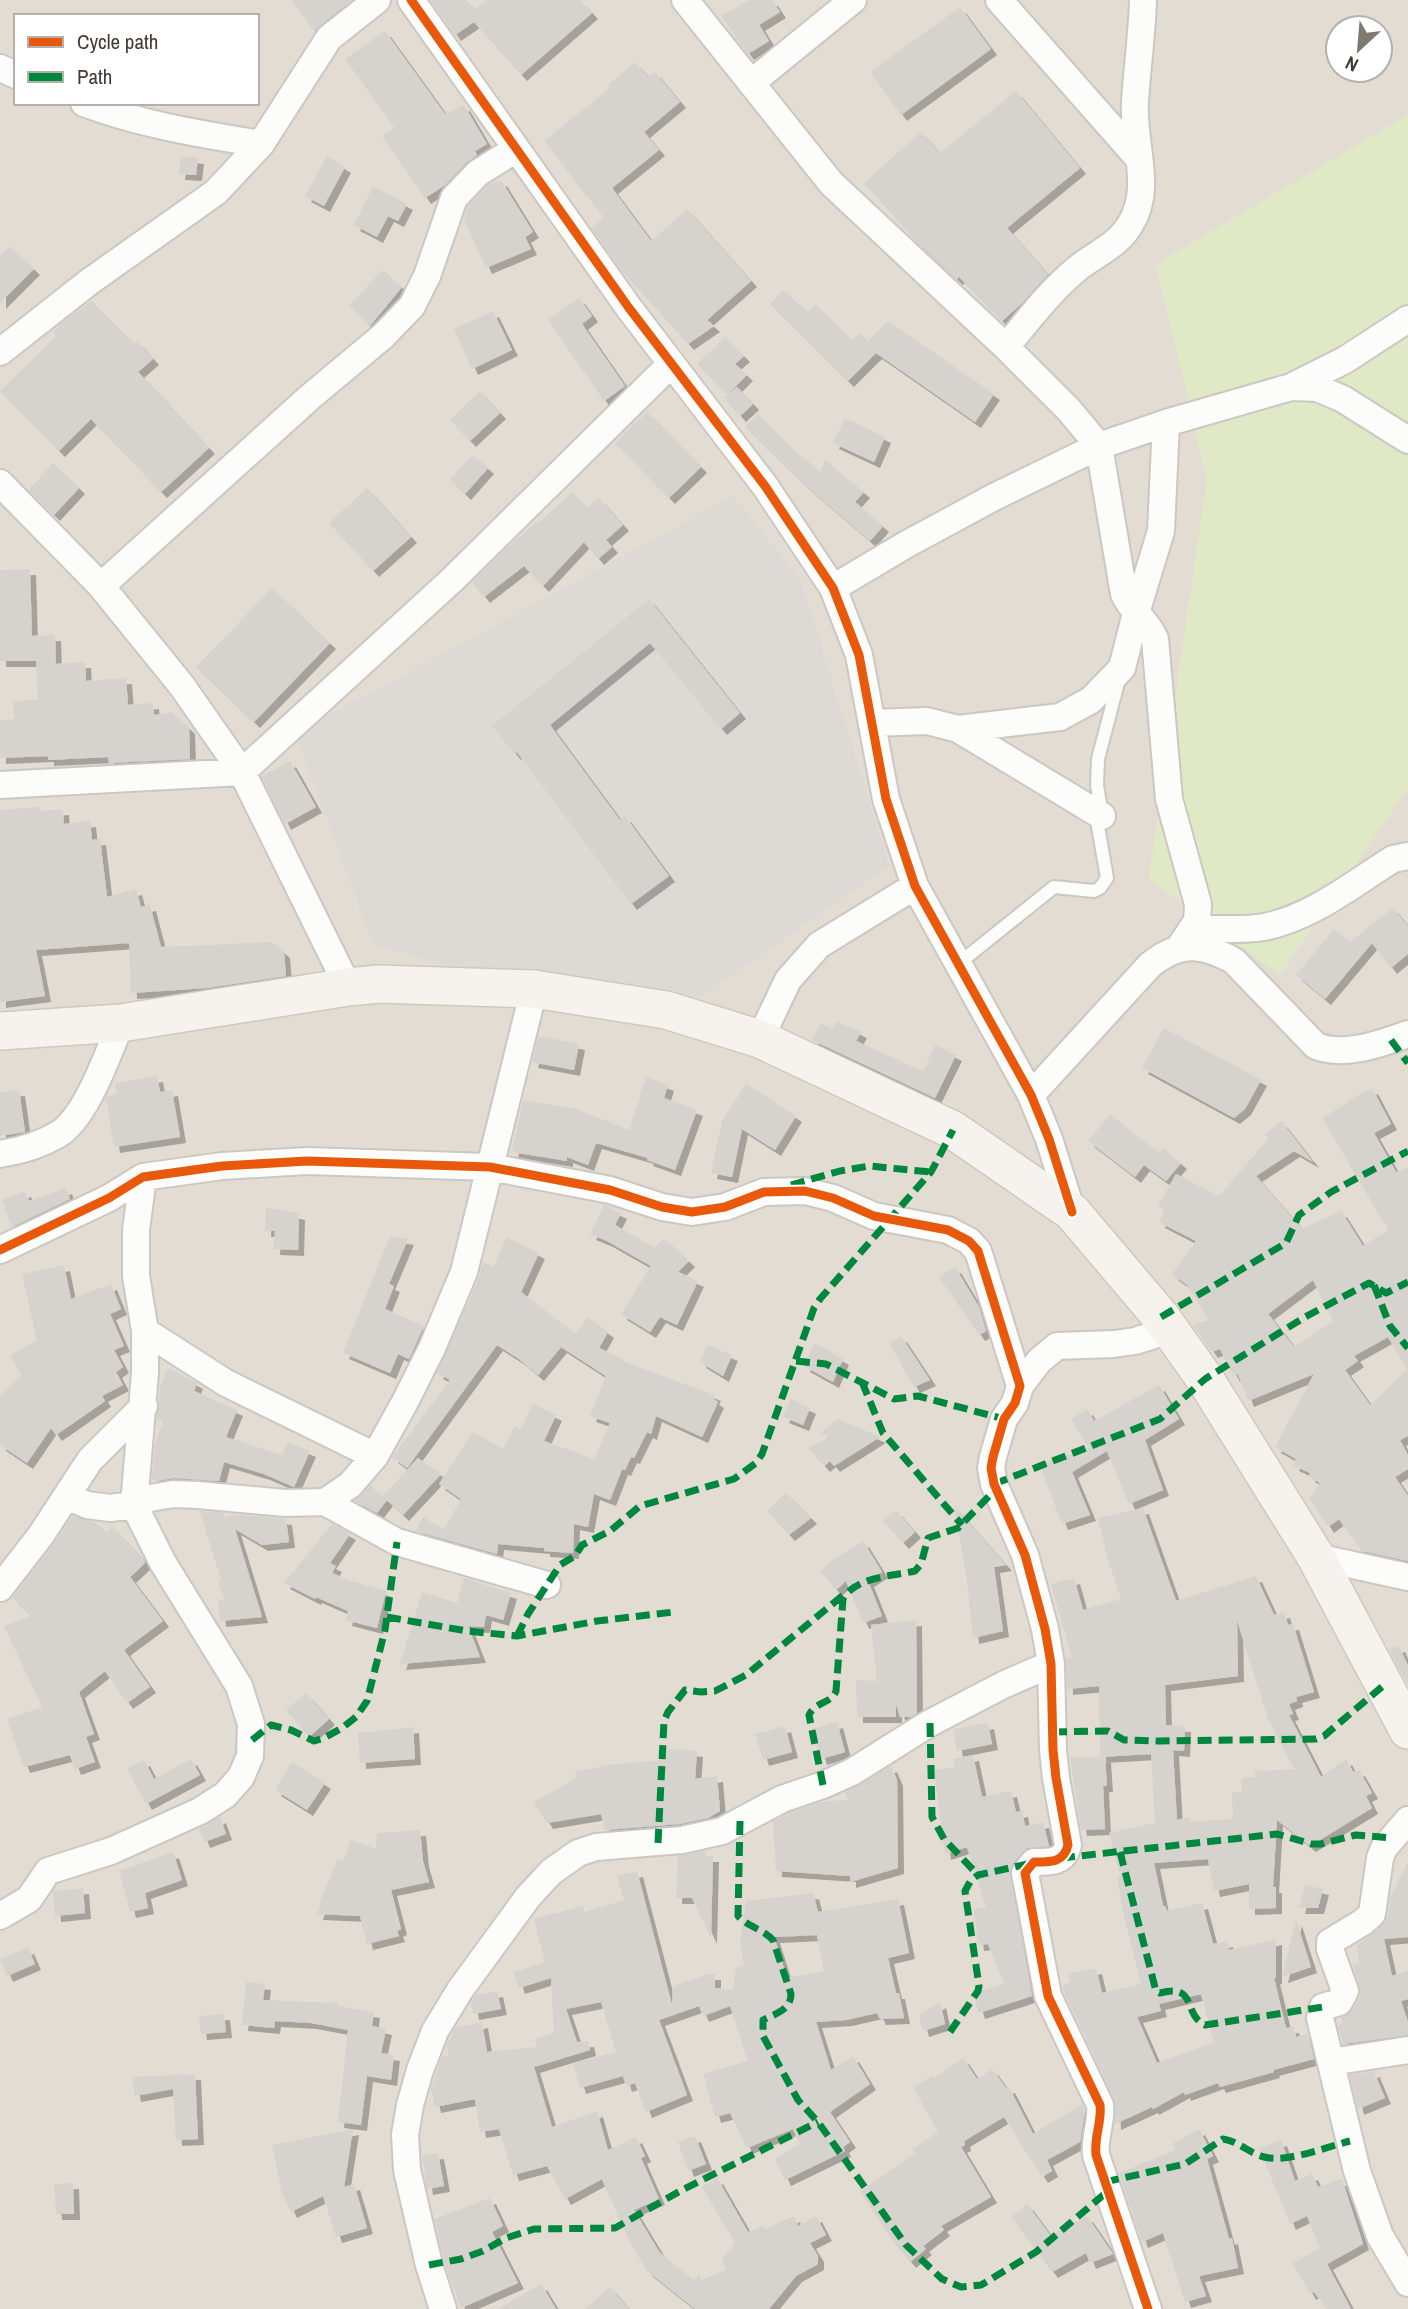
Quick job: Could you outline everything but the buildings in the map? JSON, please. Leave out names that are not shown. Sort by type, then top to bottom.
[{"type":"street","points":[[0,352],[89,282],[216,192],[261,144],[330,38],[377,0]]},
{"type":"street","points":[[411,0],[629,308],[765,486],[833,589],[859,655],[886,799],[915,886],[1031,1096],[1049,1139],[1072,1212]]},
{"type":"street","points":[[685,0],[831,183],[1006,347],[1069,410],[1099,446],[1124,594],[1150,628],[1155,639],[1169,799],[1198,904],[1199,914],[1186,938]]},
{"type":"street","points":[[751,83],[853,0]]},
{"type":"street","points":[[999,0],[1139,159]]},
{"type":"street","points":[[1006,347],[1048,295],[1079,267],[1118,241],[1132,223],[1142,197],[1135,104],[1143,0]]},
{"type":"street","points":[[89,105],[116,115],[175,130],[261,144]]},
{"type":"street","points":[[101,586],[310,397],[383,336],[412,306],[427,276],[454,198],[478,173],[516,149]]},
{"type":"street","points":[[833,589],[907,544],[994,497],[1099,446],[1166,423],[1291,387],[1345,360],[1408,318]]},
{"type":"street","points":[[0,785],[242,772],[452,580],[671,364]]},
{"type":"street","points":[[1291,387],[1317,388],[1343,399],[1408,440]]},
{"type":"street","points":[[958,729],[1060,717],[1091,700],[1122,668],[1163,522],[1166,423]]},
{"type":"street","points":[[0,483],[101,586],[182,686],[242,772],[348,987]]},
{"type":"street","points":[[872,723],[927,721],[958,729],[1102,816]]},
{"type":"street","points":[[1031,1096],[1150,965],[1186,938],[1285,921],[1315,908],[1393,859],[1408,856]]},
{"type":"street","points":[[760,1039],[788,980],[819,945],[915,886]]},
{"type":"street","points":[[1186,938],[1234,961],[1316,1046],[1337,1052],[1408,1034]]},
{"type":"street","points":[[0,1031],[121,1023],[379,984],[534,989],[666,1010],[760,1039],[953,1130],[1072,1212],[1170,1330],[1205,1379],[1316,1557],[1408,1730]]},
{"type":"street","points":[[325,1502],[350,1485],[375,1456],[432,1348],[464,1272],[534,989]]},
{"type":"street","points":[[0,1154],[17,1151],[59,1135],[87,1103],[121,1023]]},
{"type":"street","points":[[0,1250],[108,1198],[144,1177],[222,1166],[307,1161],[490,1167],[610,1190],[662,1207],[692,1212],[725,1207],[764,1192],[805,1191],[833,1198],[874,1216],[948,1230],[969,1241],[978,1251],[1020,1386]]},
{"type":"street","points":[[0,1916],[29,1899],[48,1871],[111,1851],[201,1811],[225,1795],[241,1777],[250,1756],[251,1724],[239,1686],[163,1563],[134,1505],[144,1406],[145,1331],[136,1276],[136,1230],[144,1177]]},
{"type":"street","points":[[1148,2309],[1096,2155],[1095,2135],[1100,2120],[1100,2105],[1048,1996],[1025,1873],[1034,1862],[1056,1861],[1061,1858],[1068,1845],[1054,1750],[1051,1664],[1045,1629],[1025,1555],[993,1480],[993,1457],[1004,1419],[1015,1403],[1020,1386],[1039,1361],[1057,1346],[1114,1344],[1135,1341],[1170,1330]]},
{"type":"street","points":[[145,1331],[226,1383],[375,1456]]},
{"type":"street","points":[[0,1588],[41,1535],[90,1460],[144,1406]]},
{"type":"street","points":[[67,1496],[87,1504],[110,1508],[134,1505],[150,1498],[173,1494],[285,1503],[325,1502],[397,1542],[547,1585]]},
{"type":"street","points":[[1316,1557],[1408,1577]]},
{"type":"street","points":[[443,2309],[429,2265],[407,2170],[405,2135],[410,2105],[435,2031],[473,1972],[528,1897],[551,1872],[578,1853],[596,1847],[682,1840],[722,1831],[782,1799],[852,1772],[930,1723],[1003,1685],[1051,1664]]},
{"type":"street","points":[[1408,1820],[1384,1848],[1380,1858],[1373,1914],[1330,1942],[1345,1992],[1339,2002],[1323,2007],[1321,2013],[1357,2171],[1380,2236],[1408,2283]]},
{"type":"street","points":[[1331,2062],[1408,2050]]},
{"type":"lane","points":[[958,964],[1054,887],[1094,891],[1100,888],[1107,878],[1097,815],[1102,816],[1097,785],[1098,759],[1122,668]]},
{"type":"shaded area","points":[[0,0],[1408,0],[1408,2309],[0,2309]]},
{"type":"shaded area","points":[[733,496],[801,580],[889,866],[695,1001],[514,985],[373,944],[295,734]]},
{"type":"green space","points":[[1408,115],[1408,788],[1280,975],[1149,879],[1207,479],[1156,264]]},
{"type":"marked path","points":[[1391,1040],[1408,1063]]},
{"type":"marked path","points":[[517,1636],[560,1565],[575,1556],[582,1545],[610,1531],[640,1506],[734,1479],[756,1463],[762,1454],[814,1308],[931,1172],[953,1130]]},
{"type":"marked path","points":[[1161,1317],[1286,1243],[1299,1215],[1331,1192],[1408,1151]]},
{"type":"marked path","points":[[791,1185],[869,1166],[931,1172]]},
{"type":"marked path","points":[[994,1484],[1160,1419],[1205,1379],[1305,1317],[1369,1283],[1386,1293],[1408,1282]]},
{"type":"marked path","points":[[1374,1285],[1390,1326],[1408,1348]]},
{"type":"marked path","points":[[796,1361],[826,1364],[894,1399],[918,1396],[1004,1419]]},
{"type":"marked path","points":[[862,1382],[883,1433],[962,1525]]},
{"type":"marked path","points":[[823,1785],[809,1715],[836,1691],[843,1599],[856,1586],[865,1582],[915,1571],[921,1564],[928,1538],[958,1528],[996,1489]]},
{"type":"marked path","points":[[252,1740],[271,1725],[291,1730],[314,1741],[342,1728],[356,1717],[367,1701],[385,1630],[397,1542]]},
{"type":"marked path","points":[[658,1843],[664,1721],[668,1712],[685,1690],[715,1691],[746,1675],[847,1592]]},
{"type":"marked path","points":[[387,1617],[467,1631],[517,1636],[597,1621],[674,1612]]},
{"type":"marked path","points":[[1053,1732],[1108,1731],[1124,1740],[1159,1741],[1316,1739],[1324,1736],[1384,1685]]},
{"type":"marked path","points":[[930,1723],[932,1817],[944,1839],[978,1875]]},
{"type":"marked path","points":[[740,1821],[738,1916],[773,1940],[791,1994],[785,2008],[763,2020],[763,2036],[798,2100],[818,2122],[906,2245],[942,2279],[961,2287],[981,2285],[1036,2252],[1108,2191]]},
{"type":"marked path","points":[[1061,1858],[1277,1834],[1312,1844],[1356,1835],[1393,1838]]},
{"type":"marked path","points":[[1120,1852],[1156,1991],[1180,1992],[1198,2020],[1205,2025],[1323,2007]]},
{"type":"marked path","points":[[950,2032],[979,1986],[965,1891],[971,1880],[978,1875],[1032,1863]]},
{"type":"marked path","points":[[429,2265],[461,2259],[506,2238],[534,2229],[615,2228],[682,2190],[818,2122]]},
{"type":"marked path","points":[[1105,2182],[1185,2164],[1223,2139],[1264,2157],[1273,2158],[1307,2154],[1350,2141]]},
{"type":"cycle path","points":[[411,0],[629,308],[765,486],[833,588],[859,655],[886,799],[915,886],[1031,1095],[1049,1139],[1072,1212]]},
{"type":"cycle path","points":[[0,1250],[109,1198],[143,1177],[222,1166],[307,1161],[490,1167],[610,1190],[662,1207],[692,1212],[725,1207],[764,1192],[805,1191],[833,1198],[874,1216],[948,1230],[969,1241],[978,1251],[1020,1386],[1015,1403],[1004,1419],[991,1468],[994,1484],[1025,1555],[1045,1629],[1051,1664],[1053,1750],[1068,1845],[1060,1858],[1034,1862],[1025,1873],[1048,1996],[1100,2105],[1096,2155],[1148,2309]]}]
